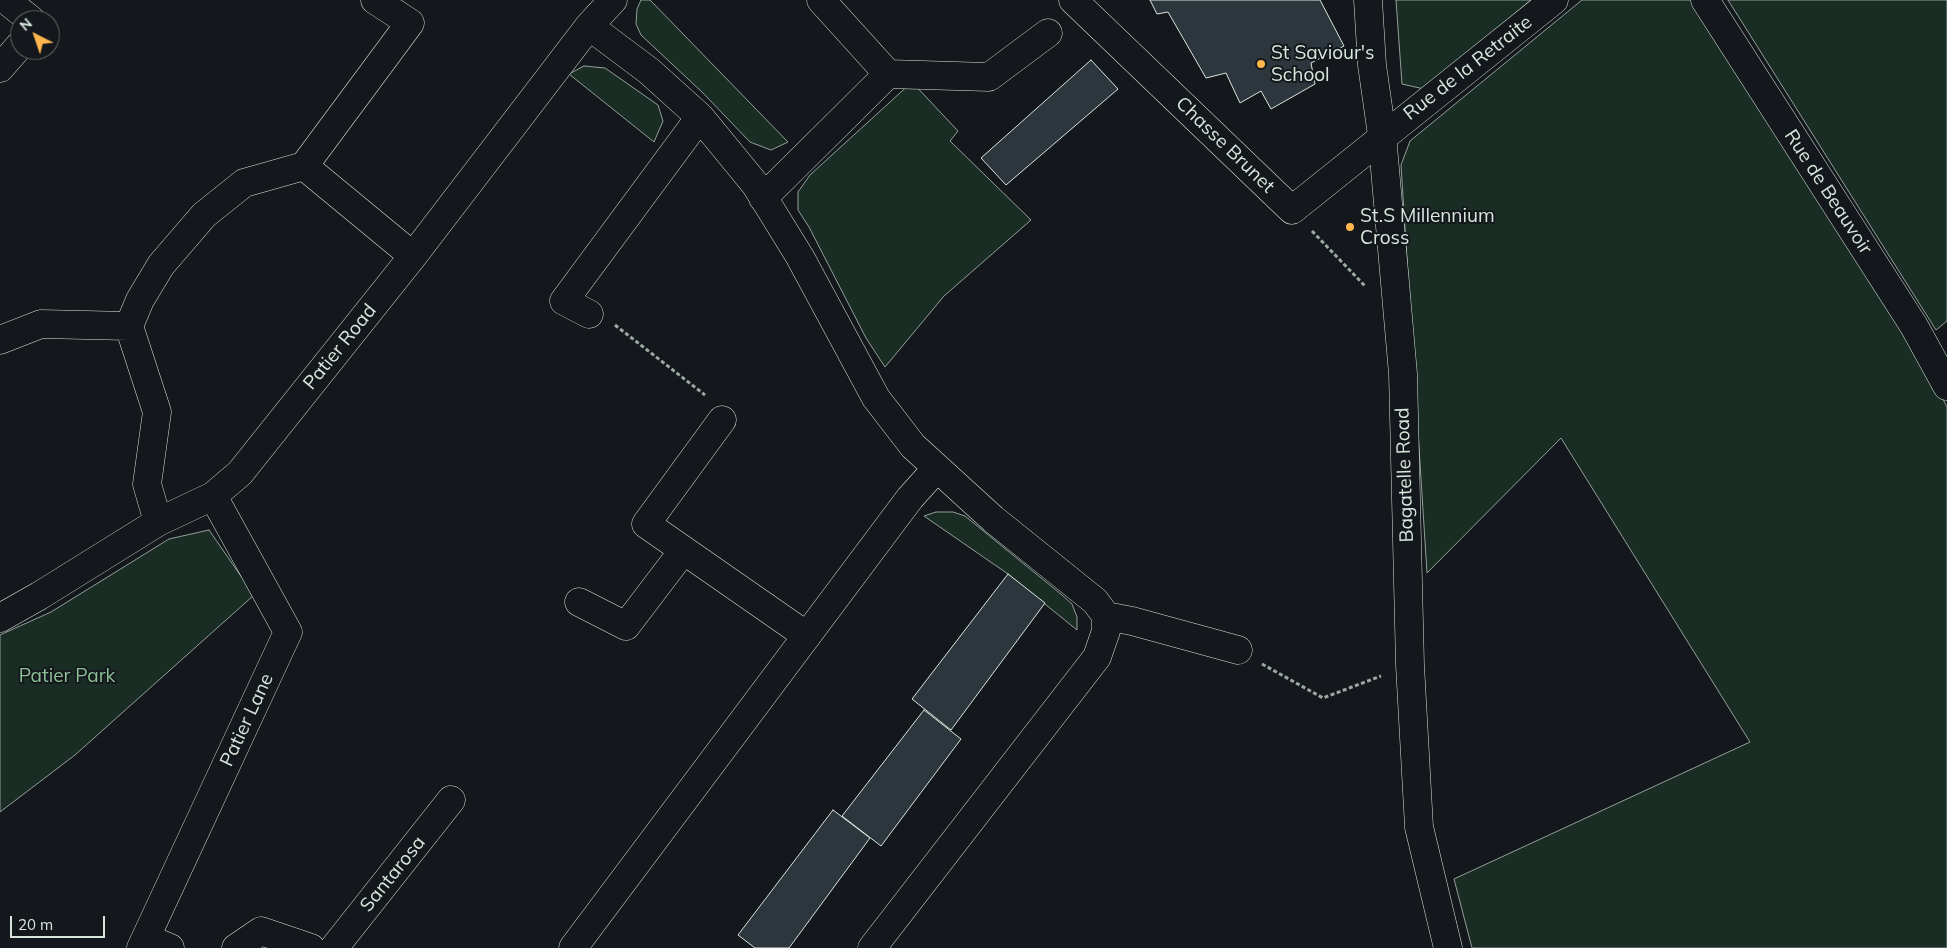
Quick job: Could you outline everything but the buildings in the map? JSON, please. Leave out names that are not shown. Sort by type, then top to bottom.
[{"type":"street","points":[[6,0],[18,10]]},
{"type":"street","points":[[158,522],[147,484],[157,412],[129,326],[140,300],[161,265],[204,215],[244,183],[304,166],[410,23],[375,0]]},
{"type":"street","name":"Patier Road","points":[[0,618],[158,522],[213,496],[240,473],[413,256],[589,26],[613,0]]},
{"type":"street","points":[[822,0],[888,74]]},
{"type":"street","name":"Chasse Brunet","points":[[1073,0],[1292,210]]},
{"type":"street","name":"Bagatelle Road","points":[[1368,0],[1372,64],[1382,136],[1403,374],[1410,665],[1419,827],[1448,948]]},
{"type":"street","name":"Rue de la Retraite","points":[[1382,136],[1554,0]]},
{"type":"street","name":"Rue de Beauvoir","points":[[1705,0],[1914,326],[1947,386]]},
{"type":"street","points":[[589,26],[649,71],[700,117],[763,198],[800,257],[876,398],[913,446],[993,519],[1096,601],[1106,616],[1106,631],[1098,657],[872,948]]},
{"type":"street","points":[[763,198],[888,74],[989,77],[1048,33]]},
{"type":"street","points":[[0,68],[10,56]]},
{"type":"street","points":[[589,314],[564,302],[700,117]]},
{"type":"street","points":[[1292,210],[1382,136]]},
{"type":"street","points":[[304,166],[413,256]]},
{"type":"street","points":[[0,340],[41,324],[129,326]]},
{"type":"street","points":[[722,420],[646,524],[683,552],[807,636]]},
{"type":"street","points":[[573,948],[910,498],[937,468]]},
{"type":"street","name":"Patier Lane","points":[[152,945],[288,632],[213,496]]},
{"type":"street","points":[[579,602],[626,626],[683,552]]},
{"type":"street","points":[[1106,616],[1132,620],[1238,650]]},
{"type":"street","name":"Santarosa","points":[[334,948],[451,800]]},
{"type":"street","points":[[236,948],[261,931],[311,948]]},
{"type":"path","points":[[1292,210],[1373,294],[1396,299]]},
{"type":"path","points":[[589,314],[606,318],[709,398],[722,420]]},
{"type":"path","points":[[1238,650],[1323,698],[1410,665]]},
{"type":"green space","points":[[641,0],[650,0],[788,142],[771,150],[750,142],[703,93],[641,35],[636,24],[637,9]]},
{"type":"green space","points":[[1396,0],[1531,0],[1424,89],[1402,84]]},
{"type":"green space","points":[[1582,0],[1696,0],[1921,356],[1947,407],[1947,948],[1472,948],[1454,879],[1750,742],[1561,438],[1427,573],[1401,165],[1410,141]]},
{"type":"green space","points":[[1728,0],[1947,0],[1947,321],[1936,330]]},
{"type":"green space","points":[[584,66],[605,68],[658,105],[663,121],[654,142],[569,74]]},
{"type":"green space","points":[[912,82],[958,131],[950,141],[1031,220],[944,296],[885,367],[866,338],[809,227],[798,210],[798,192],[810,175]]},
{"type":"green space","points":[[936,512],[953,512],[965,516],[1062,595],[1072,604],[1077,617],[1077,630],[1008,574],[924,516]]},
{"type":"green space","name":"Patier Park","points":[[209,530],[254,595],[75,755],[0,812],[0,635],[51,612],[169,539]]},
{"type":"place","name":"St Saviour's School","points":[[1261,64]]},
{"type":"place","name":"St.S Millennium Cross","points":[[1350,227]]}]
